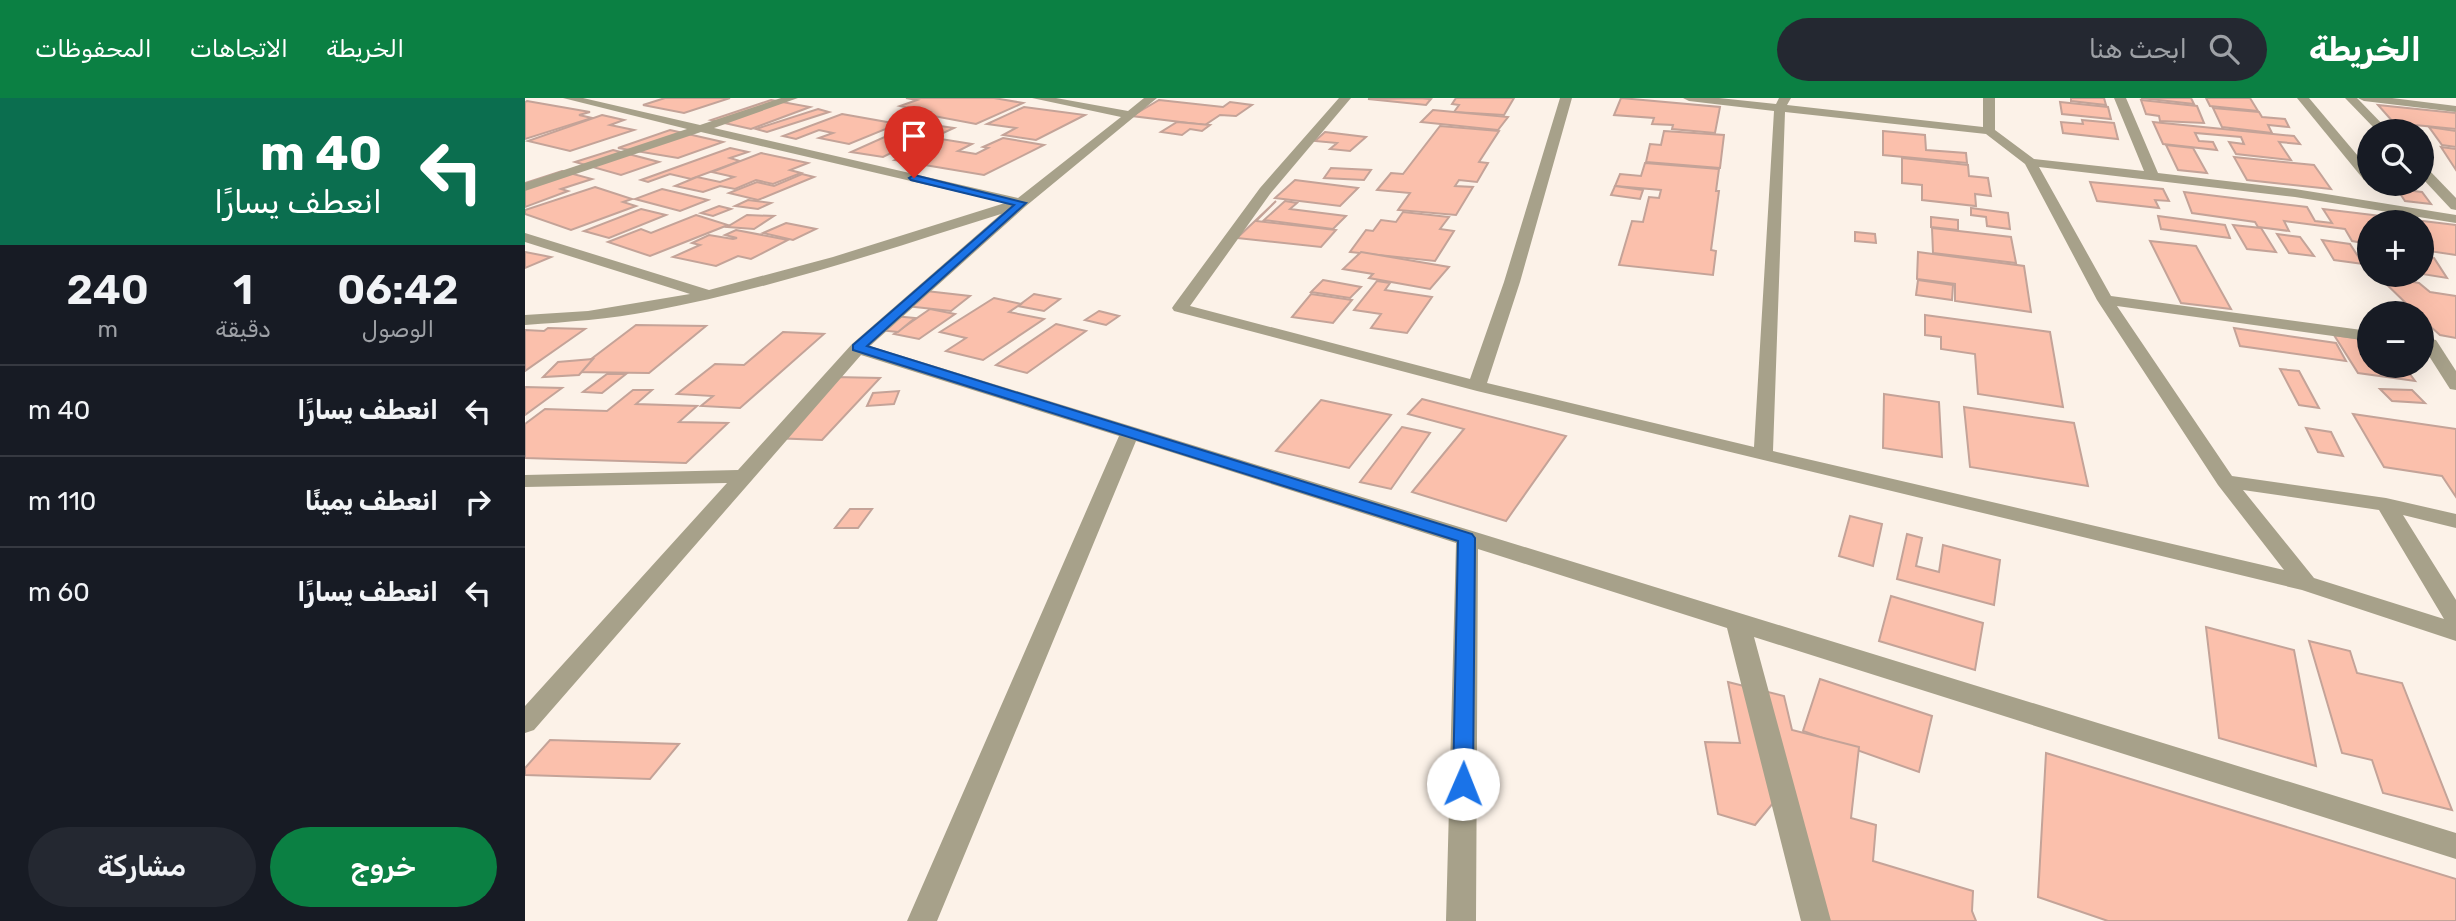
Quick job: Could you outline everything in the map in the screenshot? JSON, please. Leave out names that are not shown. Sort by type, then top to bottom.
[{"type":"street","points":[[569,98],[1021,203]]},
{"type":"street","points":[[525,187],[792,98]]},
{"type":"street","points":[[1038,98],[1129,115]]},
{"type":"street","points":[[525,723],[858,348],[1021,203],[1151,98]]},
{"type":"street","points":[[1345,98],[1265,191],[1180,309],[1477,386],[2306,583],[2456,632]]},
{"type":"street","points":[[1477,386],[1512,282],[1566,98]]},
{"type":"street","points":[[1689,98],[1782,103],[1989,131],[2030,162],[2105,300],[2225,481],[2306,583]]},
{"type":"street","points":[[1989,98],[1989,131]]},
{"type":"street","points":[[2120,98],[2153,177]]},
{"type":"street","points":[[2303,98],[2357,163]]},
{"type":"street","points":[[2351,98],[2371,119]]},
{"type":"street","points":[[2364,98],[2456,109]]},
{"type":"street","points":[[1763,455],[1782,103]]},
{"type":"street","points":[[2030,162],[2295,193],[2456,219]]},
{"type":"street","points":[[2434,184],[2456,206]]},
{"type":"street","points":[[2385,196],[2395,208]]},
{"type":"street","points":[[525,320],[580,319],[707,294],[767,279],[1021,203]]},
{"type":"street","points":[[525,237],[707,294]]},
{"type":"street","points":[[2105,300],[2357,334]]},
{"type":"street","points":[[2434,345],[2456,349]]},
{"type":"street","points":[[858,348],[2456,846]]},
{"type":"street","points":[[2434,355],[2456,386]]},
{"type":"street","points":[[922,921],[1130,433]]},
{"type":"street","points":[[525,481],[744,476]]},
{"type":"street","points":[[2225,481],[2386,505],[2456,521]]},
{"type":"street","points":[[2386,505],[2456,619]]},
{"type":"street","points":[[1461,921],[1467,538]]},
{"type":"street","points":[[1738,623],[1816,921]]},
{"type":"building","points":[[665,98],[730,98],[684,113],[643,105]]},
{"type":"building","points":[[906,98],[994,98],[1023,103],[976,124],[923,114],[929,112],[900,106],[917,100]]},
{"type":"building","points":[[1456,98],[1514,98],[1504,115],[1454,112],[1459,105],[1452,104]]},
{"type":"building","points":[[1621,98],[1720,107],[1715,133],[1672,129],[1673,125],[1652,124],[1654,118],[1614,115]]},
{"type":"building","points":[[2071,98],[2104,98],[2106,105],[2071,101]]},
{"type":"building","points":[[2141,98],[2191,98],[2194,104]]},
{"type":"building","points":[[2206,98],[2250,98],[2258,111],[2210,106]]},
{"type":"building","points":[[1368,99],[1431,99],[1426,105]]},
{"type":"building","points":[[771,100],[810,107],[751,129],[711,120]]},
{"type":"building","points":[[1159,100],[1223,107],[1230,102],[1252,105],[1236,116],[1220,115],[1205,125],[1132,116]]},
{"type":"building","points":[[2141,100],[2197,106],[2204,123],[2160,121],[2159,116],[2146,114]]},
{"type":"building","points":[[527,101],[590,112],[579,115],[592,118],[525,139]]},
{"type":"building","points":[[2060,102],[2108,107],[2111,119],[2062,114]]},
{"type":"building","points":[[2378,105],[2456,113],[2456,129],[2434,127],[2434,119],[2390,119]]},
{"type":"building","points":[[1024,107],[1085,115],[1036,140],[1003,135],[1016,128],[987,124]]},
{"type":"building","points":[[2213,108],[2259,112],[2262,117],[2285,119],[2289,127],[2268,125],[2272,133],[2222,127]]},
{"type":"building","points":[[818,109],[829,112],[767,132],[756,129]]},
{"type":"building","points":[[1433,110],[1508,117],[1498,130],[1421,122]]},
{"type":"building","points":[[842,114],[898,124],[849,144],[819,138],[833,133],[819,130],[796,139],[783,136]]},
{"type":"building","points":[[602,115],[624,120],[610,125],[634,130],[570,151],[528,141]]},
{"type":"building","points":[[2082,120],[2114,123],[2118,139],[2063,133],[2061,122],[2083,124]]},
{"type":"building","points":[[1177,122],[1210,125],[1202,131],[1190,129],[1182,135],[1161,132]]},
{"type":"building","points":[[2153,122],[2294,136],[2300,144],[2279,142],[2291,160],[2236,154],[2229,142],[2244,144],[2241,137],[2195,133],[2199,141],[2213,142],[2217,150],[2163,144]]},
{"type":"building","points":[[920,123],[954,128],[928,140],[894,135]]},
{"type":"building","points":[[1440,126],[1499,131],[1479,162],[1488,163],[1477,182],[1459,180],[1455,186],[1473,187],[1456,215],[1398,210],[1410,193],[1377,190],[1391,173],[1403,174]]},
{"type":"building","points":[[2434,128],[2456,131],[2456,147],[2442,145],[2434,134]]},
{"type":"building","points":[[670,130],[723,142],[678,158],[618,148]]},
{"type":"building","points":[[1664,131],[1724,135],[1720,168],[1646,162],[1650,144],[1661,145]]},
{"type":"building","points":[[1883,131],[1925,135],[1926,150],[1966,153],[1967,163],[1883,155]]},
{"type":"building","points":[[1325,132],[1366,137],[1350,151],[1330,149],[1337,143],[1315,141]]},
{"type":"building","points":[[889,135],[919,139],[883,157],[851,152]]},
{"type":"building","points":[[1003,138],[1044,145],[984,175],[895,160],[941,139],[972,144],[958,151],[976,154],[988,148],[983,147]]},
{"type":"building","points":[[2166,145],[2193,148],[2207,173],[2178,170]]},
{"type":"building","points":[[2441,147],[2456,149],[2456,170]]},
{"type":"building","points":[[730,148],[748,152],[730,158],[740,161],[691,179],[670,174],[648,182],[641,180]]},
{"type":"building","points":[[613,150],[659,162],[621,175],[575,162]]},
{"type":"building","points":[[761,153],[808,163],[790,170],[801,173],[773,184],[756,180],[735,189],[720,186],[703,192],[675,186],[697,177],[720,182],[734,177],[712,172]]},
{"type":"building","points":[[2234,157],[2314,165],[2331,189],[2247,180]]},
{"type":"building","points":[[1902,158],[1968,165],[1969,176],[1988,178],[1991,196],[1975,194],[1976,206],[1922,200],[1922,185],[1902,183]]},
{"type":"building","points":[[1645,163],[1719,169],[1716,191],[1719,191],[1711,250],[1716,251],[1713,275],[1619,265],[1632,221],[1643,222],[1649,197],[1659,198],[1661,190],[1615,186],[1620,174],[1641,176]]},
{"type":"building","points":[[1331,168],[1371,170],[1364,180],[1324,178]]},
{"type":"building","points":[[562,171],[592,179],[561,189],[568,191],[525,207],[525,183]]},
{"type":"building","points":[[802,174],[814,177],[758,200],[729,193],[757,182],[774,186]]},
{"type":"building","points":[[1295,180],[1358,188],[1340,206],[1275,198]]},
{"type":"building","points":[[2090,182],[2163,189],[2169,201],[2155,200],[2159,208],[2097,201]]},
{"type":"building","points":[[1615,186],[1643,190],[1640,199],[1611,195]]},
{"type":"building","points":[[595,187],[632,199],[623,202],[636,206],[571,230],[525,214],[525,210]]},
{"type":"building","points":[[662,189],[708,200],[680,211],[635,199]]},
{"type":"building","points":[[2184,192],[2307,207],[2315,221],[2332,223],[2323,209],[2357,213],[2357,242],[2352,241],[2345,229],[2284,221],[2289,231],[2258,227],[2255,222],[2192,213]]},
{"type":"building","points":[[2402,196],[2425,196],[2431,204],[2405,201]]},
{"type":"building","points":[[748,200],[771,203],[758,209],[735,206]]},
{"type":"building","points":[[1276,201],[1256,221],[1336,230],[1321,247],[1237,238]]},
{"type":"building","points":[[1285,201],[1297,203],[1290,209],[1346,216],[1333,229],[1264,220]]},
{"type":"building","points":[[719,206],[731,209],[713,216],[701,213]]},
{"type":"building","points":[[1971,208],[2008,213],[2010,229],[1987,226],[1986,217],[1971,215]]},
{"type":"building","points":[[641,209],[666,215],[609,238],[584,231]]},
{"type":"building","points":[[1403,212],[1449,217],[1440,229],[1454,231],[1435,261],[1350,252],[1366,230],[1373,231],[1381,220],[1396,222]]},
{"type":"building","points":[[696,215],[728,225],[650,256],[608,242],[641,229],[651,233]]},
{"type":"building","points":[[747,215],[774,216],[754,229],[727,227]]},
{"type":"building","points":[[2158,216],[2225,225],[2230,238],[2161,229]]},
{"type":"building","points":[[1931,217],[1958,220],[1958,230],[1931,227]]},
{"type":"building","points":[[2434,222],[2456,225],[2456,255],[2434,252]]},
{"type":"building","points":[[786,223],[816,229],[793,240],[763,233]]},
{"type":"building","points":[[2233,225],[2261,228],[2276,252],[2247,249]]},
{"type":"building","points":[[1932,228],[2011,237],[2016,263],[1933,253]]},
{"type":"building","points":[[736,230],[788,240],[751,259],[738,256],[716,266],[673,257],[700,245],[692,243],[709,235],[737,238],[725,235]]},
{"type":"building","points":[[1855,232],[1875,234],[1876,243],[1855,241]]},
{"type":"building","points":[[2277,234],[2300,237],[2314,256],[2289,253]]},
{"type":"building","points":[[2322,240],[2350,244],[2357,255],[2357,263],[2334,260]]},
{"type":"building","points":[[2150,241],[2196,246],[2231,309],[2181,303]]},
{"type":"building","points":[[525,252],[551,257],[525,268]]},
{"type":"building","points":[[1361,252],[1449,267],[1430,289],[1369,278],[1373,274],[1343,269]]},
{"type":"building","points":[[1918,252],[2024,266],[2031,312],[1955,301],[1955,284],[1917,279]]},
{"type":"building","points":[[2434,258],[2447,278],[2434,276]]},
{"type":"building","points":[[1323,280],[1361,287],[1350,298],[1311,292]]},
{"type":"building","points":[[1918,280],[1953,285],[1952,300],[1916,295]]},
{"type":"building","points":[[1377,281],[1390,283],[1385,290],[1432,297],[1407,333],[1371,328],[1381,314],[1354,310]]},
{"type":"building","points":[[2389,287],[2424,287],[2430,292],[2456,296],[2456,338],[2440,335],[2434,330],[2434,301],[2404,301]]},
{"type":"building","points":[[926,291],[970,296],[951,311],[906,306]]},
{"type":"building","points":[[1034,294],[1060,299],[1044,311],[1018,306]]},
{"type":"building","points":[[1311,294],[1352,300],[1333,323],[1292,317]]},
{"type":"building","points":[[994,298],[1021,304],[1009,312],[1044,319],[983,360],[946,351],[966,338],[940,332]]},
{"type":"building","points":[[930,309],[955,314],[919,339],[894,334]]},
{"type":"building","points":[[1099,311],[1119,316],[1106,325],[1085,320]]},
{"type":"building","points":[[1925,315],[2050,332],[2063,407],[1978,394],[1975,354],[1941,349],[1941,337],[1925,335]]},
{"type":"building","points":[[894,316],[915,318],[898,332],[878,330]]},
{"type":"building","points":[[1056,324],[1086,331],[1027,373],[996,365]]},
{"type":"building","points":[[636,325],[706,326],[649,373],[574,372]]},
{"type":"building","points":[[548,328],[585,329],[525,371],[525,330],[544,331]]},
{"type":"building","points":[[2234,328],[2336,343],[2346,361],[2240,346]]},
{"type":"building","points":[[783,332],[824,334],[740,408],[701,406],[713,396],[677,394],[715,364],[744,365]]},
{"type":"building","points":[[2334,335],[2357,338],[2357,371]]},
{"type":"building","points":[[593,359],[579,375],[543,377],[558,362]]},
{"type":"building","points":[[2280,369],[2299,371],[2319,408],[2299,405]]},
{"type":"building","points":[[607,374],[626,374],[602,393],[583,392]]},
{"type":"building","points":[[835,377],[880,378],[822,440],[773,438]]},
{"type":"building","points":[[525,387],[562,388],[525,415]]},
{"type":"building","points":[[2380,389],[2412,390],[2425,403],[2392,401]]},
{"type":"building","points":[[633,390],[652,390],[636,404],[697,406],[679,422],[728,423],[686,463],[525,458],[525,424],[545,409],[607,411]]},
{"type":"building","points":[[899,391],[894,404],[867,406],[873,393]]},
{"type":"building","points":[[1884,394],[1939,402],[1942,457],[1883,448]]},
{"type":"building","points":[[1422,399],[1566,436],[1506,521],[1412,492],[1464,429],[1408,414]]},
{"type":"building","points":[[1321,400],[1391,415],[1349,468],[1276,451]]},
{"type":"building","points":[[1964,407],[2074,423],[2088,486],[1970,467]]},
{"type":"building","points":[[2353,414],[2456,429],[2456,497],[2442,476],[2384,467]]},
{"type":"building","points":[[1402,427],[1430,433],[1391,489],[1360,482]]},
{"type":"building","points":[[2306,428],[2331,432],[2343,456],[2318,452]]},
{"type":"building","points":[[850,509],[872,509],[858,528],[835,528]]},
{"type":"building","points":[[1850,516],[1882,524],[1873,566],[1839,556]]},
{"type":"building","points":[[1907,534],[1922,538],[1916,566],[1939,572],[1943,545],[2000,560],[1994,605],[1897,579]]},
{"type":"building","points":[[1891,596],[1983,623],[1975,670],[1879,641]]},
{"type":"building","points":[[2206,627],[2294,650],[2316,766],[2219,738]]},
{"type":"building","points":[[2309,641],[2350,651],[2357,673],[2402,683],[2452,810],[2383,793],[2372,760],[2342,753]]},
{"type":"building","points":[[1820,679],[1932,716],[1919,772],[1803,731]]},
{"type":"building","points":[[1728,682],[1784,696],[1792,730],[1859,747],[1851,818],[1876,825],[1873,861],[1973,891],[1972,911],[1976,921],[1806,921],[1778,797],[1755,825],[1718,814],[1705,742],[1740,743]]},
{"type":"building","points":[[550,740],[679,744],[650,779],[525,775],[525,768]]},
{"type":"building","points":[[2046,753],[2456,879],[2456,921],[2108,921],[2038,897]]},
{"type":"route","points":[[914,178],[1021,203],[858,348],[1467,538],[1463,784]]}]
